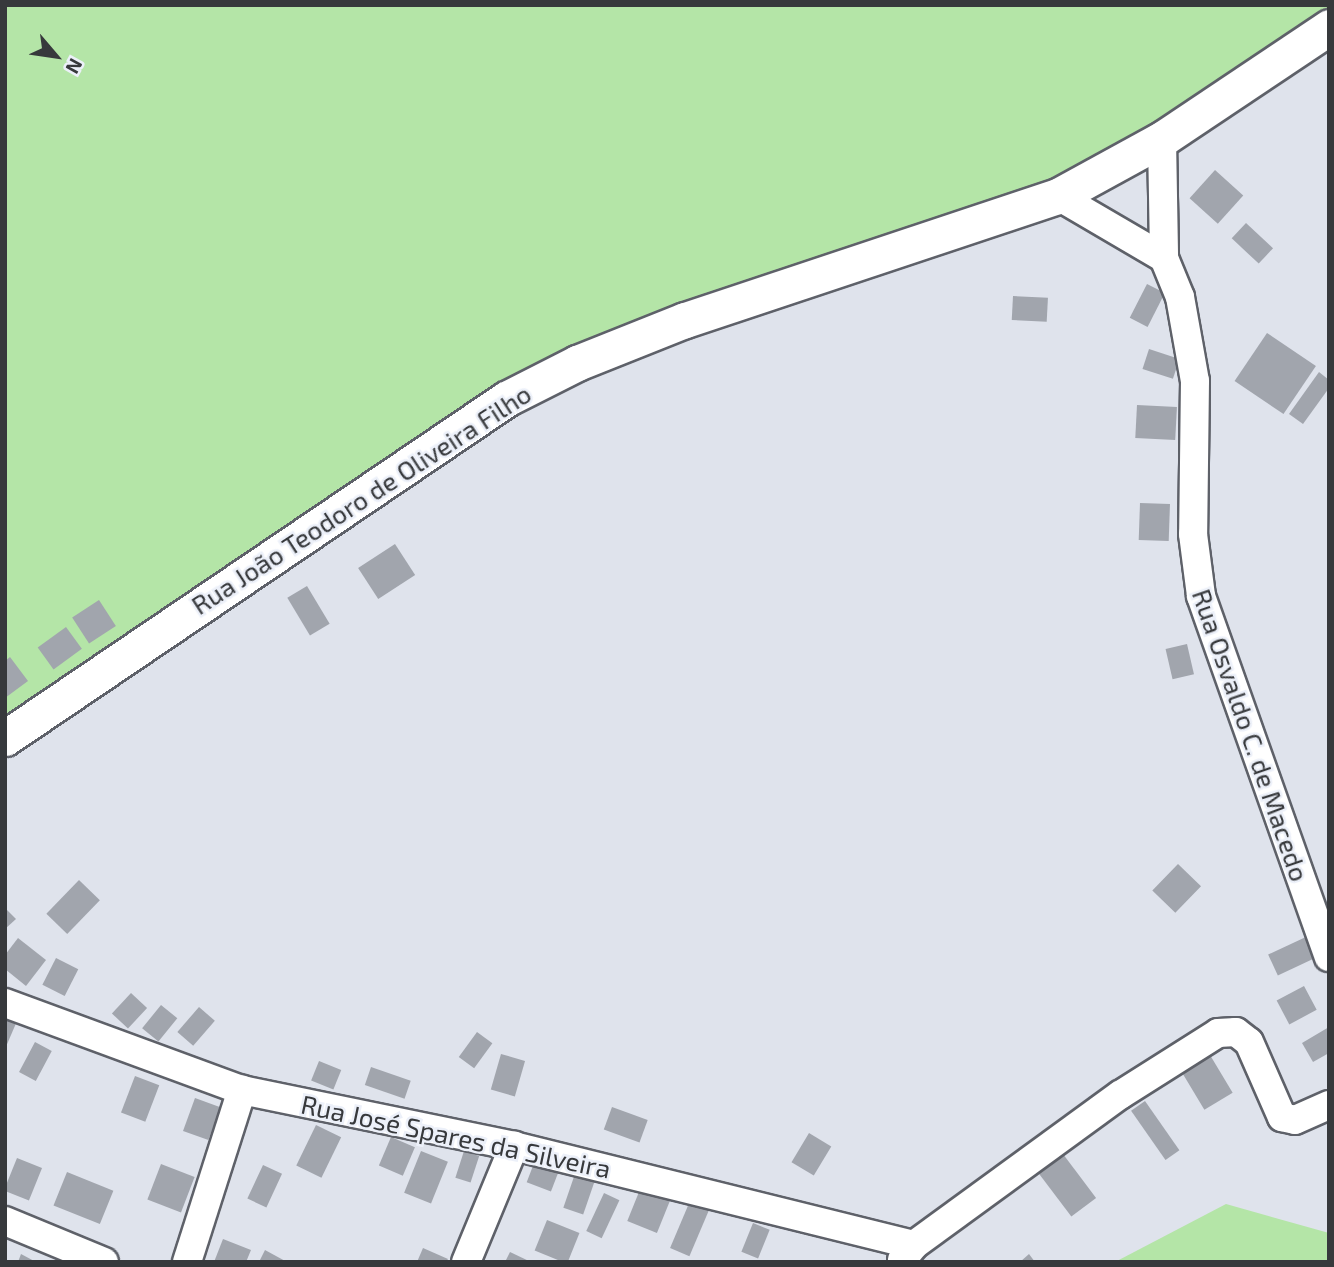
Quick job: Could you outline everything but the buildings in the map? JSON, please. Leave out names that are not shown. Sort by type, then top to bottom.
[{"type":"street","name":"Rua João Teodoro de Oliveira Filho","points":[[5,738],[506,399],[577,363],[685,320],[1058,196],[1162,139],[1329,27]]},
{"type":"street","points":[[1162,139],[1164,258]]},
{"type":"street","points":[[1058,196],[1164,258]]},
{"type":"street","name":"Rua Osvaldo C. de Macedo","points":[[1164,258],[1180,297],[1193,370],[1193,534],[1201,596],[1329,957]]},
{"type":"street","name":"Rua José Spares da Silveira","points":[[5,1003],[242,1090],[514,1146],[907,1253]]},
{"type":"street","points":[[907,1253],[1195,1045],[1228,1031],[1249,1042],[1282,1117],[1295,1121],[1329,1105]]},
{"type":"street","points":[[187,1262],[242,1090]]},
{"type":"street","points":[[466,1262],[514,1146]]},
{"type":"street","points":[[5,1221],[104,1262]]},
{"type":"green space","points":[[5,5],[1329,5],[1329,27],[1162,139],[577,363],[5,738]]},
{"type":"green space","points":[[1226,1204],[1329,1233],[1329,1262],[1115,1262]]}]
